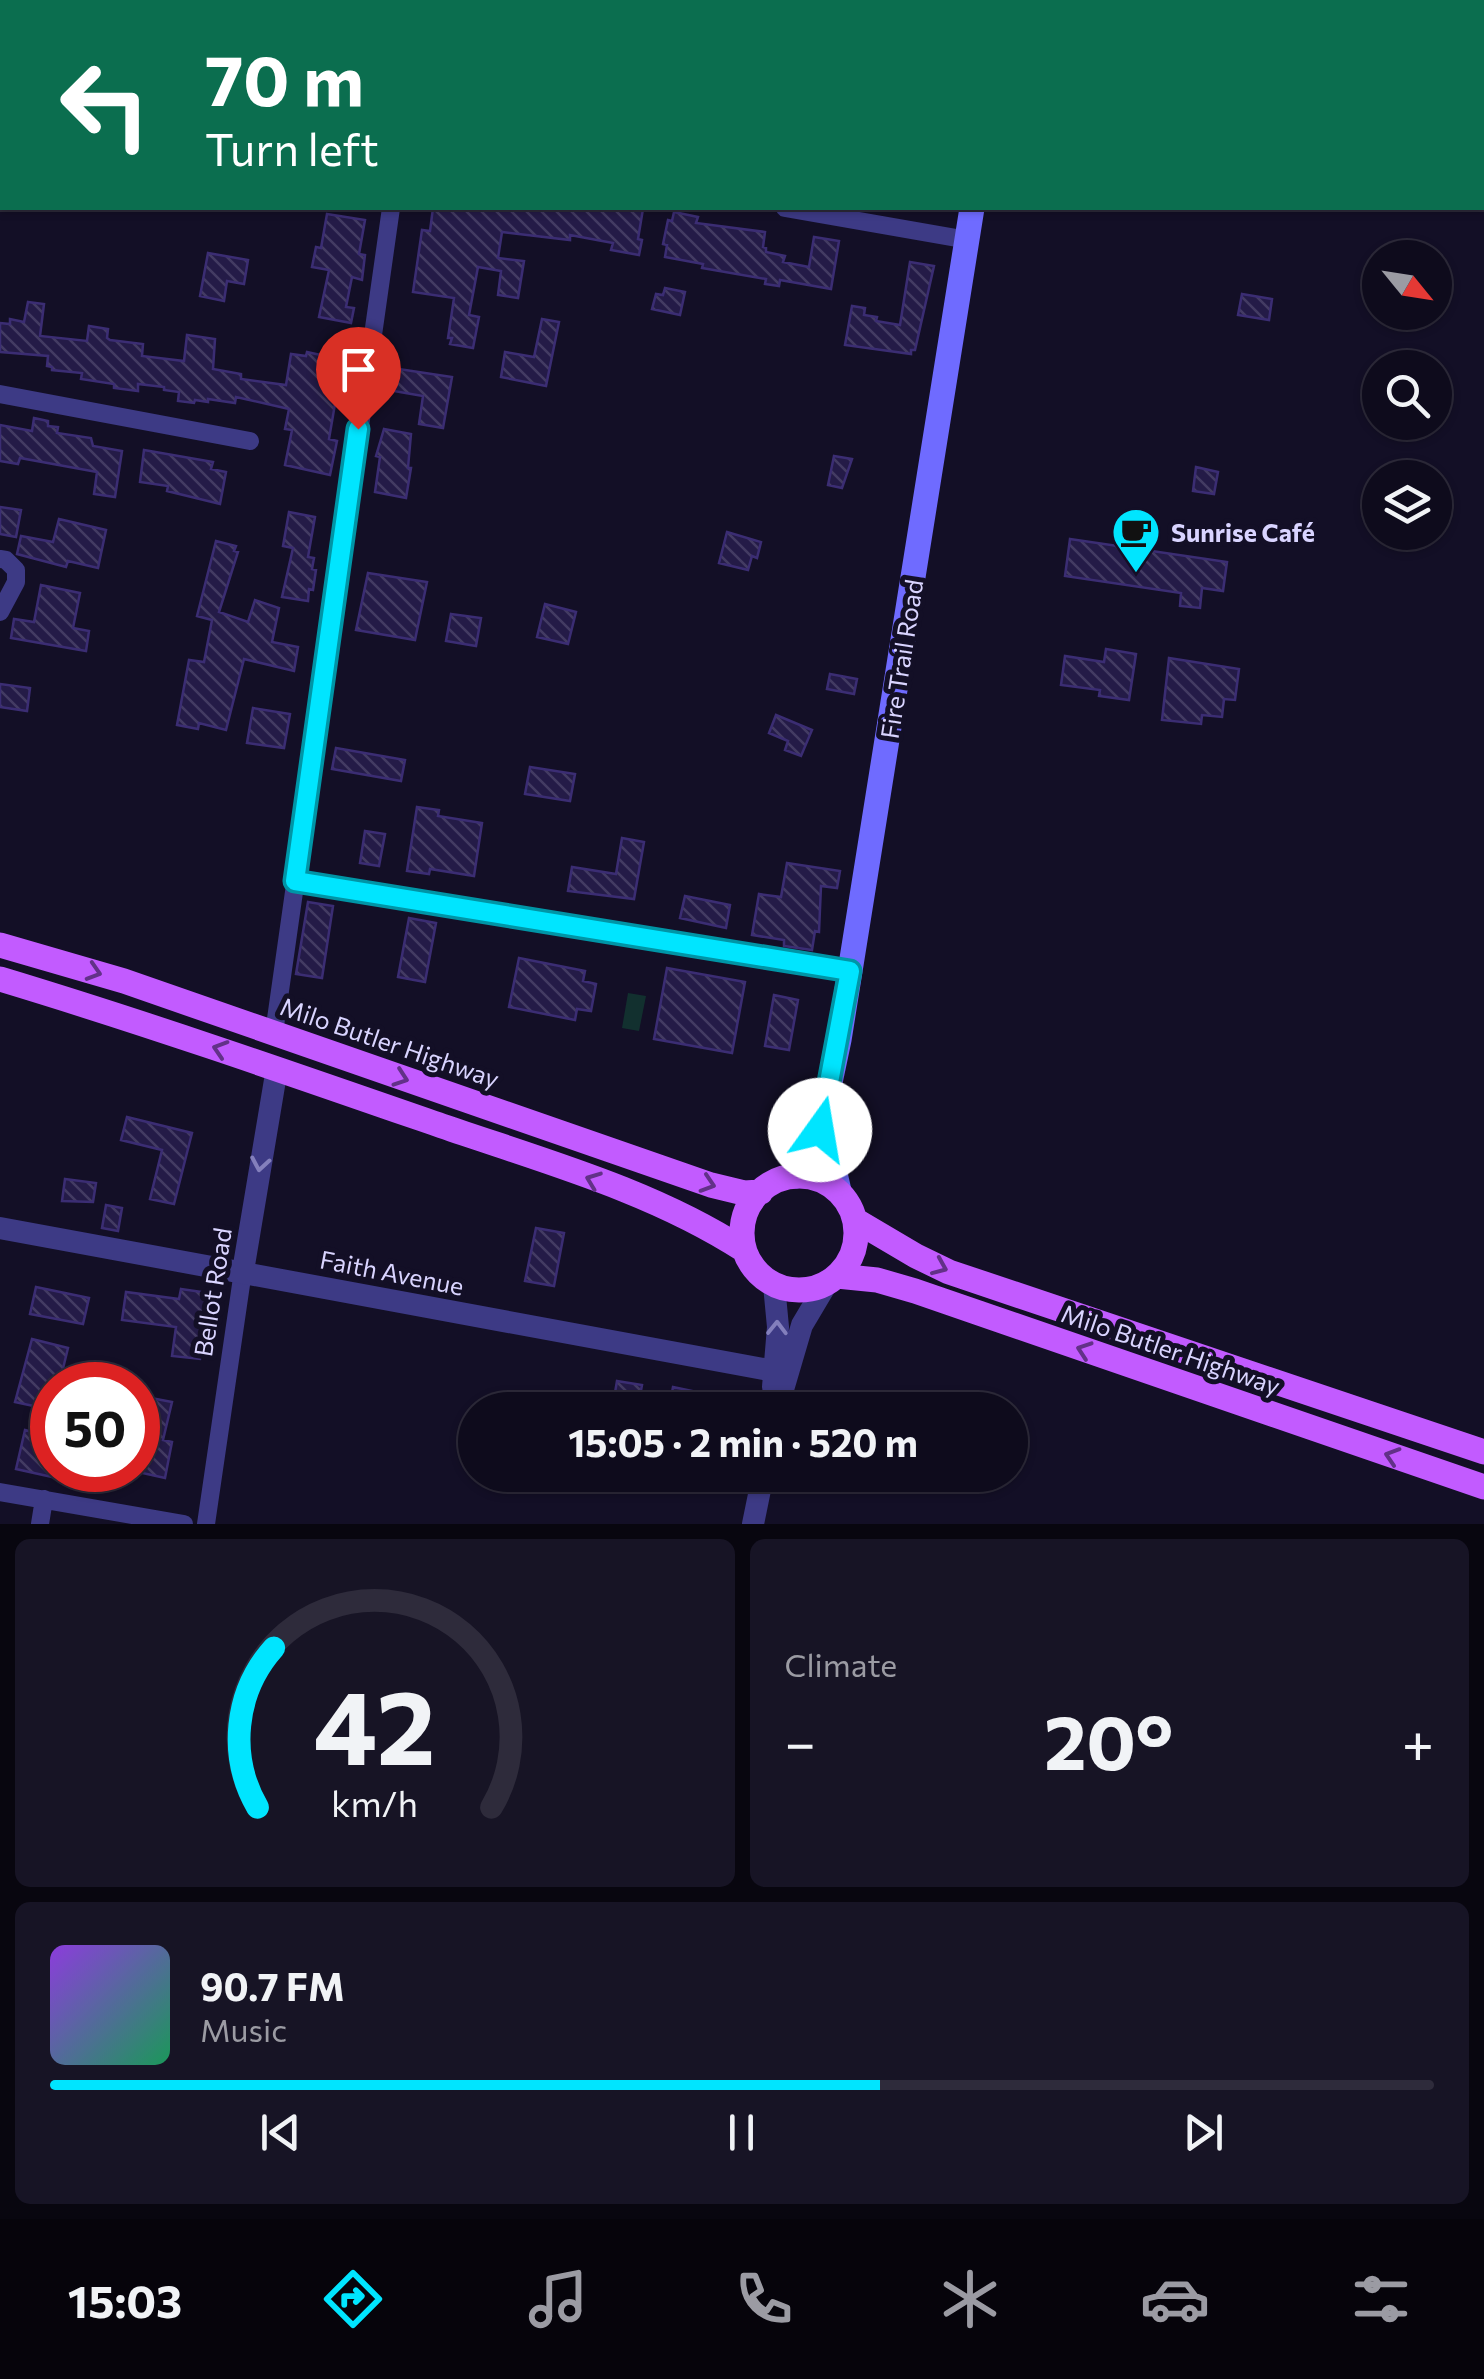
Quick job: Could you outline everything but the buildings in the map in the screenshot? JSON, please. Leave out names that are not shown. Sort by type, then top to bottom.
[{"type":"main road","name":"Fire Trail Road","points":[[797,1176],[817,1139],[826,1109],[972,210]]},
{"type":"main road","name":"Milo Butler Highway","points":[[0,945],[124,981],[710,1185],[744,1193],[760,1192]]},
{"type":"main road","points":[[0,979],[277,1068],[650,1201],[706,1225],[744,1250],[756,1271],[774,1285],[795,1290],[832,1280],[854,1251],[855,1220],[839,1191],[816,1178],[777,1180],[760,1192],[744,1218],[744,1250]]},
{"type":"main road","name":"Fire Trail Road","points":[[826,1109],[828,1146],[839,1191]]},
{"type":"main road","name":"Milo Butler Highway","points":[[855,1220],[903,1250],[950,1272],[1484,1452]]},
{"type":"main road","name":"Milo Butler Highway","points":[[832,1280],[878,1280],[915,1291],[1484,1487]]},
{"type":"street","points":[[274,1034],[390,210]]},
{"type":"street","points":[[796,210],[968,240]]},
{"type":"street","points":[[0,394],[250,441]]},
{"type":"street","points":[[0,559],[16,570],[16,582],[0,612]]},
{"type":"street","points":[[295,881],[850,971]]},
{"type":"street","name":"Bellot Road","points":[[206,1524],[277,1068]]},
{"type":"street","name":"Faith Avenue","points":[[0,1228],[774,1371]]},
{"type":"street","points":[[782,1392],[802,1325],[832,1280]]},
{"type":"street","points":[[774,1285],[778,1327],[775,1392]]},
{"type":"street","points":[[0,1492],[184,1524]]},
{"type":"street","points":[[753,1524],[760,1492]]},
{"type":"street","points":[[40,1524],[44,1500]]},
{"type":"green space","points":[[628,993],[646,996],[639,1031],[622,1028]]},
{"type":"place","name":"Sunrise Café","points":[[1136,574]]},
{"type":"route","points":[[358,429],[295,881],[850,971],[820,1130]]}]
